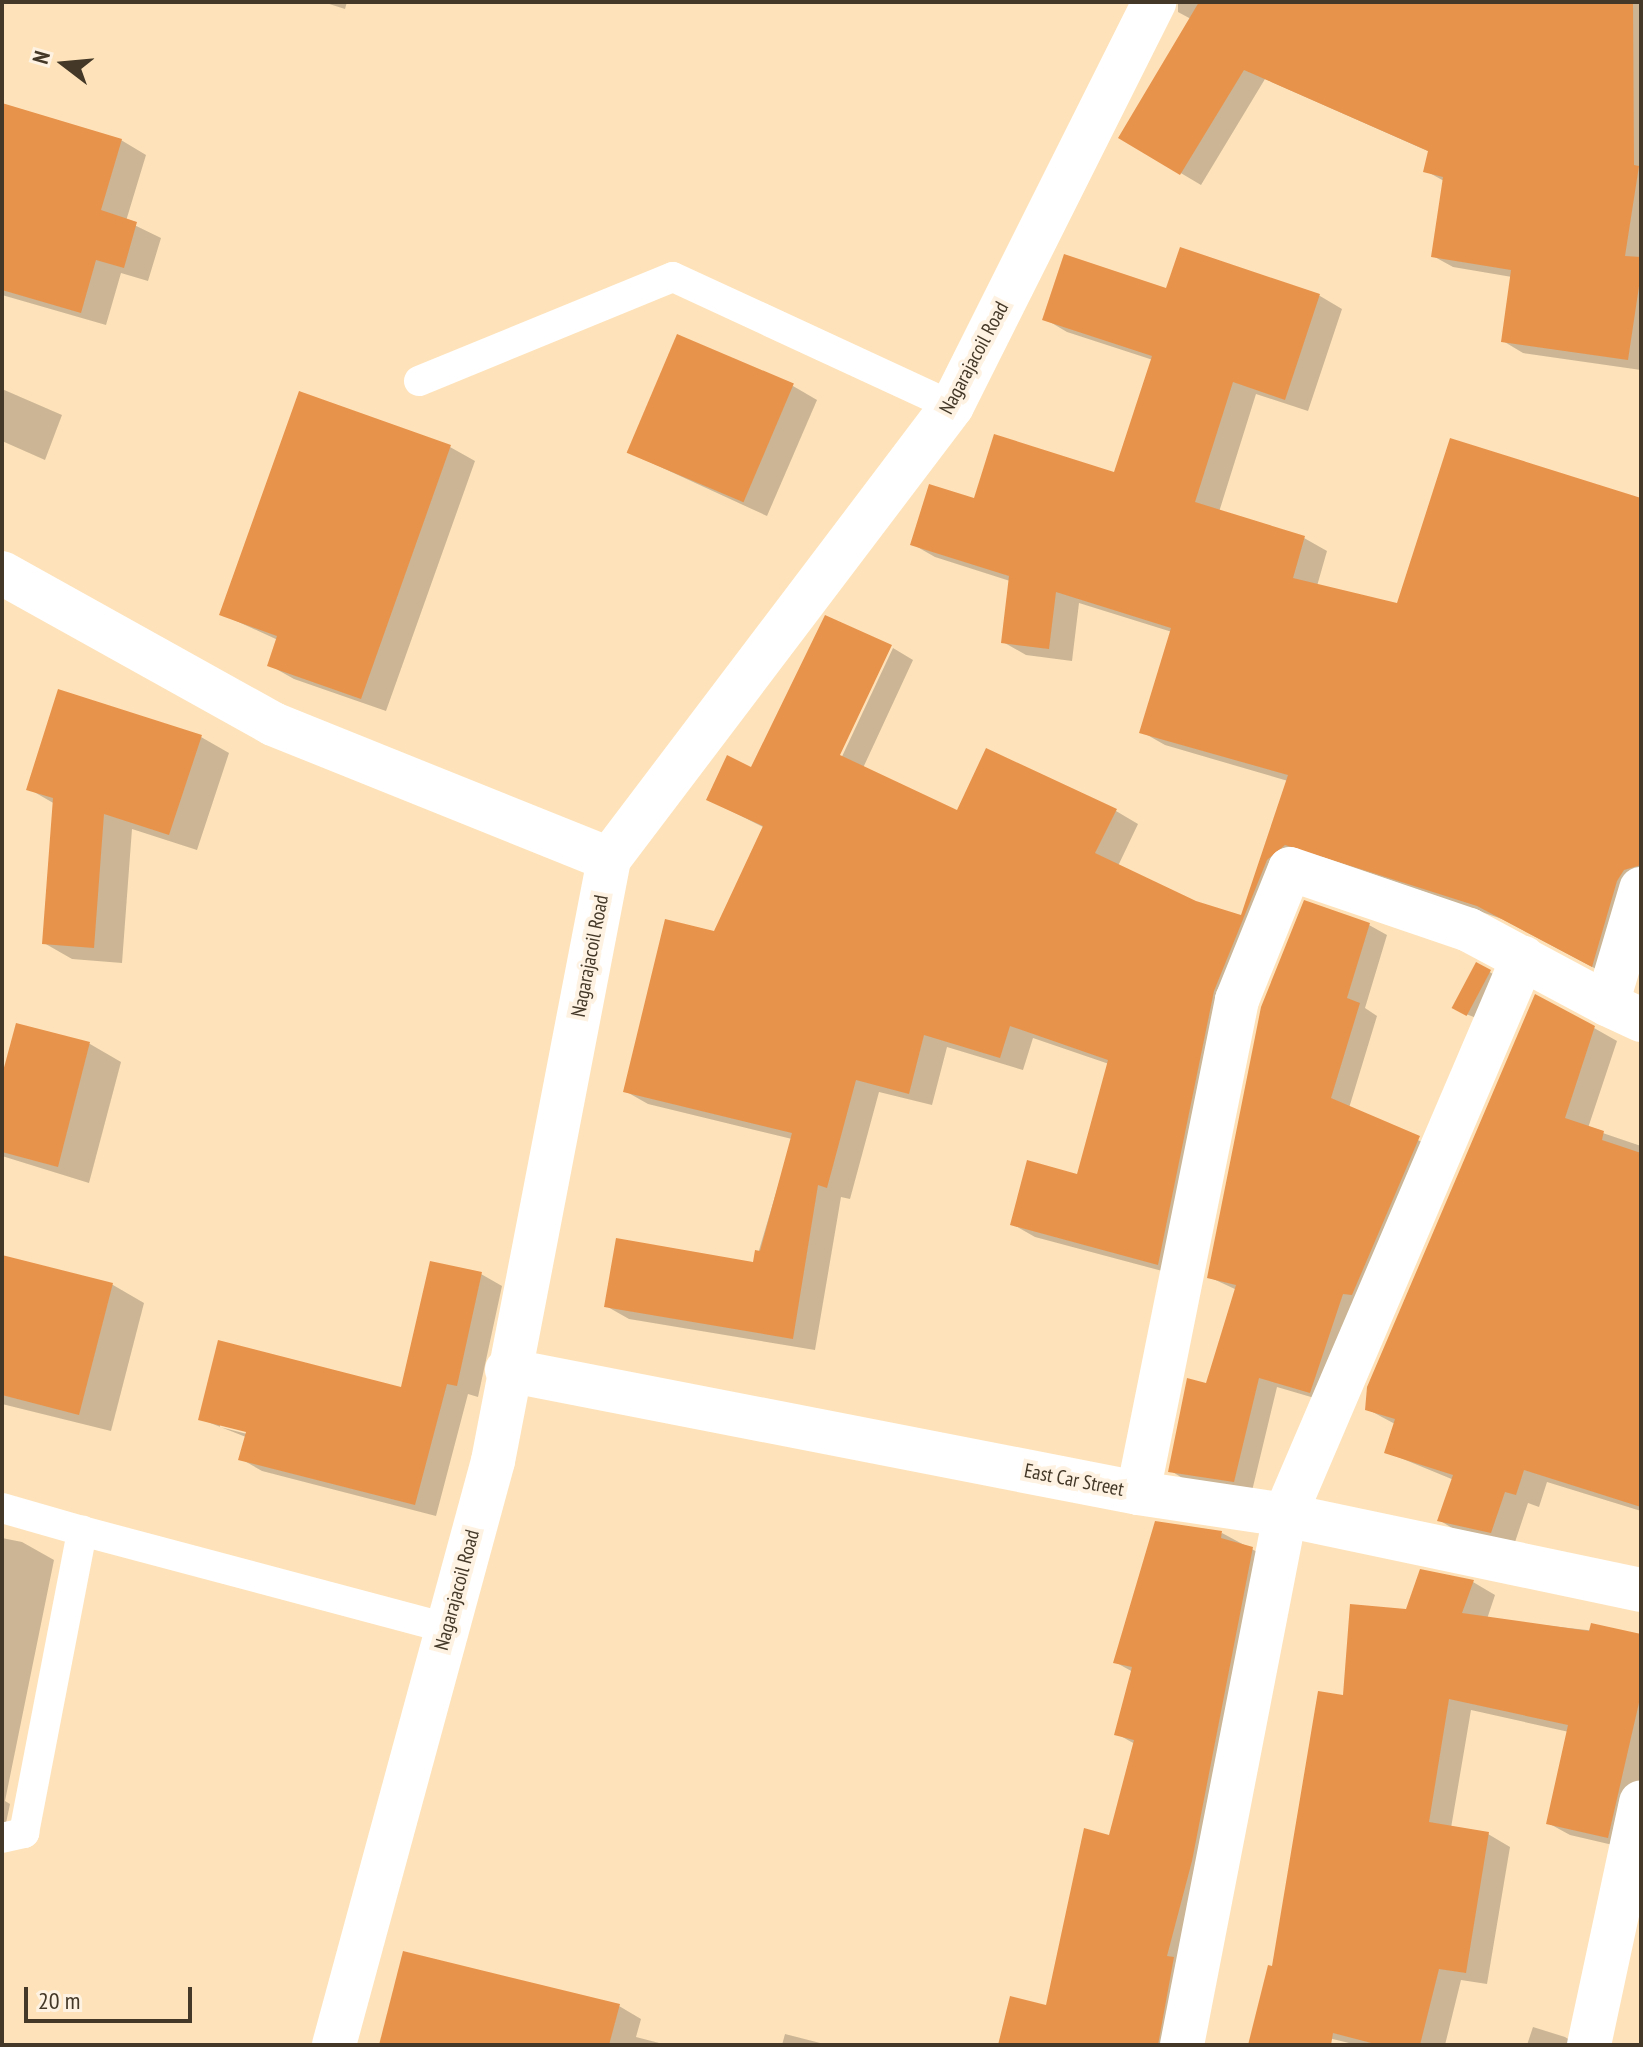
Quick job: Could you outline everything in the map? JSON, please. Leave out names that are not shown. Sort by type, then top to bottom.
[{"type":"street","name":"Nagarajacoil Road","points":[[334,2045],[493,1461],[507,1370],[609,859],[952,406],[1154,2]]},
{"type":"street","points":[[2,573],[273,724],[609,859]]},
{"type":"street","points":[[1138,1493],[1237,1000],[1290,869],[1469,930],[1624,1012],[1641,889]]},
{"type":"street","points":[[1182,2045],[1285,1515],[1523,958]]},
{"type":"street","name":"East Car Street","points":[[507,1370],[1138,1493],[1285,1515],[1641,1590]]},
{"type":"street","points":[[1589,2045],[1641,1803]]},
{"type":"lane","points":[[419,381],[673,277],[952,406]]},
{"type":"lane","points":[[2,1508],[447,1628]]},
{"type":"lane","points":[[2,1838],[24,1833],[82,1531]]},
{"type":"building","points":[[1199,2],[1633,2],[1634,165],[1639,166],[1625,256],[1641,257],[1641,273],[1628,360],[1501,342],[1511,270],[1431,257],[1443,177],[1423,172],[1428,151],[1244,70],[1180,175],[1118,138]]},
{"type":"building","points":[[2,103],[122,139],[101,210],[137,222],[124,268],[96,260],[81,313],[2,290]]},
{"type":"building","points":[[1180,247],[1320,294],[1285,400],[1233,382],[1195,502],[1305,536],[1293,578],[1397,603],[1450,438],[1641,498],[1641,865],[1624,870],[1617,881],[1592,967],[1477,906],[1285,845],[1267,860],[1214,991],[1158,1265],[1010,1225],[1027,1160],[1077,1174],[1108,1060],[1010,1026],[1000,1058],[924,1035],[909,1094],[856,1080],[827,1188],[818,1185],[793,1339],[604,1307],[616,1238],[753,1262],[755,1250],[760,1251],[792,1133],[623,1092],[665,919],[714,931],[763,826],[706,800],[727,755],[751,767],[825,615],[892,645],[840,755],[957,810],[986,748],[1117,809],[1095,853],[1196,901],[1241,915],[1288,775],[1139,733],[1171,628],[1056,592],[1049,649],[1001,643],[1009,576],[910,545],[929,484],[974,498],[994,434],[1114,472],[1152,356],[1042,320],[1064,254],[1166,288]]},
{"type":"building","points":[[677,334],[794,384],[743,502],[627,453]]},
{"type":"building","points":[[299,391],[451,445],[361,699],[267,666],[277,636],[219,615]]},
{"type":"building","points":[[58,689],[202,735],[169,835],[104,814],[94,948],[42,944],[53,798],[26,790]]},
{"type":"building","points":[[1304,900],[1370,923],[1347,998],[1360,1003],[1331,1098],[1420,1136],[1352,1295],[1343,1294],[1310,1393],[1259,1378],[1234,1482],[1168,1472],[1187,1378],[1206,1383],[1236,1285],[1207,1278],[1261,1007]]},
{"type":"building","points":[[1476,962],[1491,970],[1467,1016],[1452,1008]]},
{"type":"building","points":[[1535,994],[1595,1026],[1565,1118],[1604,1131],[1602,1140],[1641,1153],[1641,1507],[1524,1470],[1516,1495],[1505,1492],[1491,1533],[1437,1521],[1453,1475],[1384,1453],[1395,1419],[1365,1410],[1367,1387]]},
{"type":"building","points":[[16,1023],[90,1042],[58,1167],[2,1152],[2,1075]]},
{"type":"building","points":[[2,1255],[113,1283],[79,1415],[2,1395]]},
{"type":"building","points":[[430,1261],[482,1272],[457,1386],[447,1384],[415,1505],[238,1460],[246,1432],[198,1420],[218,1340],[401,1387]]},
{"type":"building","points":[[1155,1521],[1222,1531],[1221,1538],[1253,1547],[1192,1861],[1167,1956],[1174,1957],[1158,2045],[998,2045],[1010,1996],[1046,2005],[1084,1828],[1109,1835],[1134,1740],[1114,1735],[1132,1667],[1113,1663]]},
{"type":"building","points":[[1420,1569],[1474,1580],[1462,1613],[1589,1631],[1591,1623],[1641,1634],[1641,1694],[1608,1838],[1546,1824],[1568,1725],[1449,1699],[1429,1822],[1489,1832],[1466,1973],[1439,1969],[1420,2045],[1379,2045],[1333,2033],[1331,2045],[1248,2045],[1268,1965],[1272,1966],[1318,1691],[1343,1695],[1350,1604],[1406,1609]]},
{"type":"building","points":[[403,1951],[620,2004],[609,2045],[379,2045]]}]
